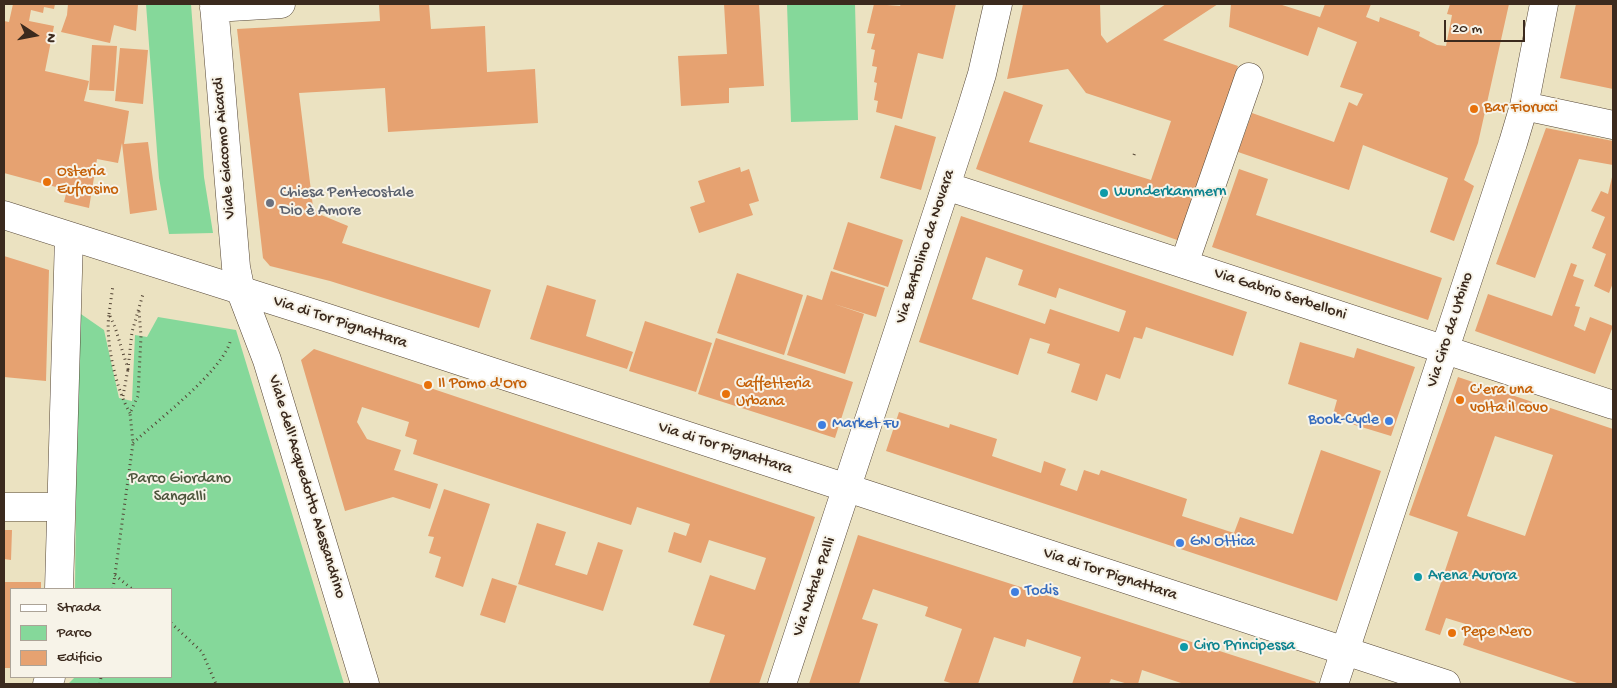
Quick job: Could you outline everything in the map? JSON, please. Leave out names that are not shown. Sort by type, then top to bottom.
[{"type":"street","points":[[214,6],[281,4]]},
{"type":"street","name":"Via Bartolino da Novara","points":[[847,489],[982,74],[998,4]]},
{"type":"street","name":"Via Ciro da Urbino","points":[[1334,684],[1524,106],[1544,4]]},
{"type":"street","name":"Viale Giacomo Aicardi","points":[[214,6],[233,247],[242,292]]},
{"type":"street","points":[[1184,264],[1249,78]]},
{"type":"street","points":[[1524,106],[1613,125]]},
{"type":"street","name":"Via Gabrio Serbelloni","points":[[946,186],[1613,405]]},
{"type":"street","name":"Via di Tor Pignattara","points":[[4,215],[1446,684]]},
{"type":"street","points":[[59,588],[69,237]]},
{"type":"street","name":"Viale dell'Acquedotto Alessandrino","points":[[242,292],[267,360],[365,684]]},
{"type":"street","name":"Via Natale Palli","points":[[782,684],[847,489]]},
{"type":"street","points":[[4,506],[61,507]]},
{"type":"path","points":[[113,285],[107,328],[122,400],[130,413],[132,443],[113,588]]},
{"type":"path","points":[[122,400],[132,332],[143,294]]},
{"type":"path","points":[[130,413],[138,396],[141,336],[139,311]]},
{"type":"path","points":[[108,314],[115,327],[128,369]]},
{"type":"path","points":[[132,443],[206,376],[228,351],[232,337]]},
{"type":"path","points":[[115,575],[131,588]]},
{"type":"path","points":[[172,624],[202,652],[216,684]]},
{"type":"green space","points":[[146,4],[191,4],[204,177],[213,233],[169,234],[159,178]]},
{"type":"green space","points":[[787,4],[855,4],[858,120],[791,122]]},
{"type":"green space","name":"Parco Giordano Sangalli","points":[[78,312],[104,330],[119,398],[132,401],[135,335],[147,337],[158,317],[236,330],[344,684],[68,684],[74,678],[172,678],[172,588],[75,588]]},
{"type":"building","points":[[13,4],[55,4],[54,9],[44,7],[43,13],[31,10],[29,21],[54,26],[45,71],[89,81],[84,101],[129,111],[124,144],[148,142],[157,210],[130,214],[122,143],[118,163],[97,159],[89,208],[64,202],[67,190],[4,173],[4,21],[9,22]]},
{"type":"building","points":[[68,4],[138,4],[136,31],[114,25],[110,43],[61,32],[67,15]]},
{"type":"building","points":[[379,4],[429,4],[431,29],[485,26],[487,72],[535,69],[538,123],[388,132],[385,88],[299,93],[313,207],[319,214],[348,226],[342,243],[491,290],[479,328],[330,281],[270,266],[263,258],[237,29],[380,21]]},
{"type":"building","points":[[724,4],[759,4],[764,86],[729,88],[729,103],[681,106],[678,56],[727,54]]},
{"type":"building","points":[[874,4],[900,6],[901,4],[956,4],[943,59],[918,53],[902,119],[876,112],[878,101],[874,100],[877,83],[874,82],[877,67],[872,66],[875,50],[871,49],[875,34],[867,33]]},
{"type":"building","points":[[1023,4],[1100,4],[1101,35],[1107,43],[1166,4],[1218,4],[1163,40],[1238,66],[1180,241],[976,169],[1004,91],[1043,105],[1029,142],[1151,180],[1171,121],[1086,93],[1068,69],[1007,79]]},
{"type":"building","points":[[1231,4],[1279,4],[1320,17],[1325,4],[1371,4],[1366,17],[1379,22],[1380,17],[1420,32],[1419,36],[1437,45],[1446,46],[1452,15],[1447,14],[1450,4],[1509,4],[1478,143],[1464,180],[1474,186],[1454,241],[1430,232],[1448,178],[1363,145],[1349,190],[1238,152],[1252,113],[1334,142],[1349,102],[1357,106],[1363,94],[1340,87],[1357,42],[1318,27],[1308,56],[1229,27]]},
{"type":"building","points":[[1576,4],[1613,4],[1613,89],[1560,78]]},
{"type":"building","points":[[92,45],[117,46],[114,91],[89,90]]},
{"type":"building","points":[[120,48],[148,50],[143,104],[115,101]]},
{"type":"building","points":[[895,125],[936,137],[921,190],[880,178]]},
{"type":"building","points":[[1546,128],[1613,141],[1613,165],[1579,159],[1535,278],[1496,264]]},
{"type":"building","points":[[740,167],[741,172],[749,169],[759,201],[749,204],[753,215],[699,233],[690,207],[705,202],[698,181]]},
{"type":"building","points":[[1239,169],[1268,179],[1256,215],[1442,278],[1428,320],[1212,247]]},
{"type":"building","points":[[1613,173],[1613,283],[1609,293],[1594,286],[1606,254],[1592,248],[1605,217],[1591,211],[1601,191],[1608,194]]},
{"type":"building","points":[[961,216],[1247,312],[1233,356],[1146,327],[1142,339],[1134,337],[1120,379],[1106,374],[1097,401],[1071,392],[1080,364],[1047,353],[1050,344],[1030,338],[1018,375],[919,342]],"holes":[[[986,257],[1023,270],[1018,285],[1056,298],[1059,288],[1126,311],[1119,332],[1050,309],[1045,324],[972,299]]]},
{"type":"building","points":[[848,222],[903,240],[888,287],[833,269]]},
{"type":"building","points":[[4,256],[49,270],[46,381],[4,377]]},
{"type":"building","points":[[1571,263],[1577,265],[1573,276],[1584,280],[1575,306],[1580,307],[1574,326],[1585,331],[1590,317],[1613,326],[1595,374],[1475,331],[1488,294],[1552,316]]},
{"type":"building","points":[[831,271],[885,288],[876,317],[834,304],[864,314],[845,374],[787,355],[807,295],[822,300]]},
{"type":"building","points":[[737,273],[803,295],[784,355],[717,333]]},
{"type":"building","points":[[547,285],[596,300],[586,336],[633,352],[627,369],[530,339]]},
{"type":"building","points":[[645,321],[712,343],[696,392],[629,371]]},
{"type":"building","points":[[716,338],[853,382],[835,438],[698,394]]},
{"type":"building","points":[[1300,342],[1354,358],[1357,348],[1415,367],[1391,436],[1332,418],[1337,400],[1288,384]]},
{"type":"building","points":[[314,349],[815,517],[759,684],[709,684],[725,635],[693,625],[710,575],[755,590],[766,558],[709,540],[701,563],[668,552],[674,532],[686,536],[690,524],[637,507],[631,525],[413,454],[417,440],[405,436],[409,422],[362,407],[357,422],[367,439],[401,450],[394,470],[438,484],[430,509],[393,497],[345,511],[301,360]]},
{"type":"building","points":[[1458,377],[1613,429],[1613,684],[1580,684],[1463,645],[1469,625],[1446,618],[1440,635],[1425,630],[1458,532],[1409,515]],"holes":[[[1495,436],[1553,455],[1525,536],[1467,516]]]},
{"type":"building","points":[[899,412],[949,428],[950,424],[997,439],[992,456],[1041,473],[1044,461],[1066,469],[1060,485],[1077,491],[1084,470],[1099,475],[1101,470],[1187,499],[1182,516],[1234,533],[1240,517],[1293,534],[1321,450],[1381,471],[1337,601],[886,451]]},
{"type":"building","points":[[444,489],[490,504],[463,587],[435,577],[441,557],[429,553],[434,537],[428,536]]},
{"type":"building","points":[[537,523],[566,532],[555,565],[587,575],[598,542],[623,550],[603,611],[518,584]]},
{"type":"building","points":[[4,530],[12,530],[11,560],[4,559]]},
{"type":"building","points":[[858,535],[1316,682],[1315,684],[1184,684],[1142,670],[1138,684],[1128,684],[1111,679],[1109,684],[1072,684],[1081,657],[1027,639],[1025,647],[994,637],[978,684],[954,684],[944,681],[962,629],[925,616],[928,607],[873,589],[862,619],[878,624],[859,684],[809,684]]},
{"type":"building","points":[[492,578],[517,586],[505,623],[480,615]]},
{"type":"building","points":[[4,582],[41,582],[41,588],[10,588],[10,668],[4,668]]},
{"type":"place","name":"Bar Fiorucci","points":[[1474,109]]},
{"type":"place","name":"Osteria Eufrosino","points":[[47,182]]},
{"type":"place","name":"Wunderkammern","points":[[1104,193]]},
{"type":"place","name":"Chiesa Pentecostale Dio è Amore","points":[[270,203]]},
{"type":"place","name":"Il Pomo d'Oro","points":[[428,385]]},
{"type":"place","name":"Caffetteria Urbana","points":[[726,394]]},
{"type":"place","name":"C'era una volta il covo","points":[[1460,400]]},
{"type":"place","name":"Book-Cycle","points":[[1389,421]]},
{"type":"place","name":"Market Fu","points":[[822,425]]},
{"type":"place","name":"GN Ottica","points":[[1180,543]]},
{"type":"place","name":"Arena Aurora","points":[[1418,577]]},
{"type":"place","name":"Todis","points":[[1015,592]]},
{"type":"place","name":"Pepe Nero","points":[[1452,633]]},
{"type":"place","name":"Ciro Principessa","points":[[1184,647]]}]
